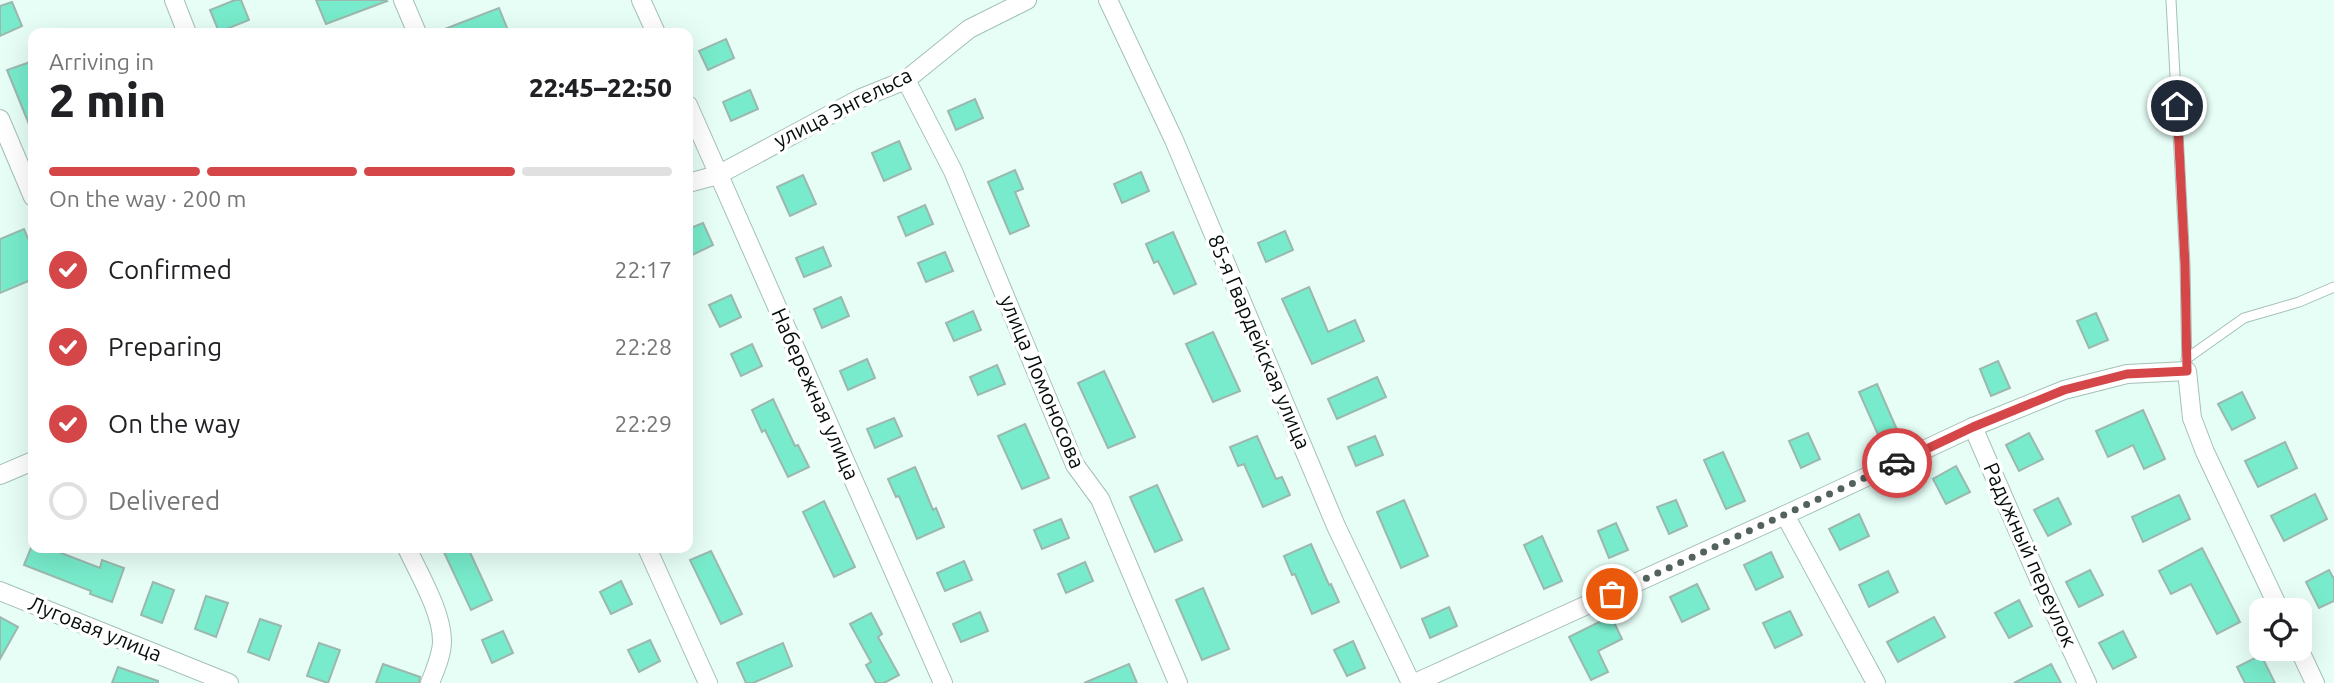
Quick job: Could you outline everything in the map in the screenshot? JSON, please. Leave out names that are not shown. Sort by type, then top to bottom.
[{"type":"street","points":[[173,0],[185,28]]},
{"type":"street","points":[[403,0],[415,28]]},
{"type":"street","points":[[641,0],[654,28]]},
{"type":"street","name":"улица Энгельса","points":[[693,182],[718,175],[862,98],[906,80],[969,29],[1027,0]]},
{"type":"street","name":"85-я Гвардейская улица","points":[[1108,0],[1174,140],[1336,526],[1413,683]]},
{"type":"street","name":"улица Ломоносова","points":[[906,80],[953,170],[1075,465],[1100,499],[1178,683]]},
{"type":"street","name":"Набережная улица","points":[[693,117],[943,683]]},
{"type":"street","points":[[0,119],[28,185]]},
{"type":"street","points":[[1413,683],[1973,427],[2064,390],[2127,374],[2187,365],[2192,418],[2205,453],[2274,598]]},
{"type":"street","name":"Радужный переулок","points":[[1973,427],[2087,683]]},
{"type":"street","points":[[0,475],[28,463]]},
{"type":"street","points":[[1785,515],[1876,683]]},
{"type":"street","points":[[409,553],[438,618],[442,640],[430,683]]},
{"type":"street","points":[[649,553],[708,683]]},
{"type":"street","name":"Луговая улица","points":[[0,591],[229,683]]},
{"type":"street","points":[[2305,661],[2315,683]]},
{"type":"lane","points":[[2171,0],[2185,265],[2187,365]]},
{"type":"lane","points":[[2187,365],[2244,318],[2299,302],[2334,287]]},
{"type":"building","points":[[241,0],[249,20],[229,28],[217,28],[210,10]]},
{"type":"building","points":[[316,0],[386,0],[387,1],[326,24]]},
{"type":"building","points":[[12,2],[22,26],[0,36],[0,6]]},
{"type":"building","points":[[499,8],[507,28],[447,28]]},
{"type":"building","points":[[726,39],[734,58],[708,70],[699,51]]},
{"type":"building","points":[[28,63],[28,122],[7,70]]},
{"type":"building","points":[[750,90],[758,109],[731,121],[723,102]]},
{"type":"building","points":[[975,99],[983,118],[956,130],[948,111]]},
{"type":"building","points":[[899,141],[911,169],[884,181],[872,153]]},
{"type":"building","points":[[1015,170],[1023,189],[1015,192],[1029,226],[1010,234],[988,182]]},
{"type":"building","points":[[1141,172],[1149,191],[1122,203],[1114,184]]},
{"type":"building","points":[[803,175],[816,204],[790,216],[777,187]]},
{"type":"building","points":[[925,205],[933,224],[906,236],[898,217]]},
{"type":"building","points":[[703,223],[713,245],[693,255],[693,227]]},
{"type":"building","points":[[24,229],[28,239],[28,281],[0,293],[0,239]]},
{"type":"building","points":[[1285,231],[1293,250],[1266,262],[1258,243]]},
{"type":"building","points":[[1173,232],[1196,284],[1174,294],[1158,261],[1154,263],[1146,244]]},
{"type":"building","points":[[823,247],[831,266],[804,277],[796,258]]},
{"type":"building","points":[[945,252],[953,271],[926,282],[918,263]]},
{"type":"building","points":[[1309,287],[1328,332],[1355,320],[1364,341],[1312,364],[1282,299]]},
{"type":"building","points":[[731,295],[741,317],[720,327],[709,305]]},
{"type":"building","points":[[841,297],[849,316],[822,328],[814,309]]},
{"type":"building","points":[[973,311],[981,330],[954,341],[946,323]]},
{"type":"building","points":[[2096,313],[2108,340],[2089,348],[2077,321]]},
{"type":"building","points":[[1213,332],[1240,391],[1213,402],[1186,344]]},
{"type":"building","points":[[752,344],[762,366],[741,376],[731,354]]},
{"type":"building","points":[[867,359],[875,378],[848,390],[840,371]]},
{"type":"building","points":[[1998,361],[2010,388],[1991,396],[1980,369]]},
{"type":"building","points":[[997,365],[1005,384],[978,395],[970,377]]},
{"type":"building","points":[[1104,371],[1135,437],[1108,448],[1078,383]]},
{"type":"building","points":[[1377,377],[1386,397],[1337,419],[1328,399]]},
{"type":"building","points":[[1877,384],[1898,432],[1880,439],[1859,392]]},
{"type":"building","points":[[2242,392],[2255,418],[2232,430],[2218,404]]},
{"type":"building","points":[[773,399],[795,446],[798,445],[809,467],[788,477],[752,410]]},
{"type":"building","points":[[2143,410],[2165,459],[2144,469],[2133,445],[2108,457],[2096,431]]},
{"type":"building","points":[[894,418],[902,436],[875,448],[867,429]]},
{"type":"building","points":[[1025,424],[1049,478],[1022,489],[998,436]]},
{"type":"building","points":[[1808,433],[1820,459],[1801,468],[1789,441]]},
{"type":"building","points":[[2029,433],[2043,459],[2019,471],[2006,445]]},
{"type":"building","points":[[1257,436],[1276,479],[1282,477],[1290,495],[1263,507],[1244,464],[1238,466],[1230,447]]},
{"type":"building","points":[[1375,436],[1383,455],[1356,466],[1348,447]]},
{"type":"building","points":[[2285,442],[2297,468],[2258,487],[2245,461]]},
{"type":"building","points":[[1723,452],[1745,501],[1726,509],[1704,460]]},
{"type":"building","points":[[1956,466],[1970,492],[1946,504],[1933,479]]},
{"type":"building","points":[[915,467],[933,510],[936,508],[944,527],[917,539],[899,496],[896,497],[888,479]]},
{"type":"building","points":[[1157,485],[1182,540],[1155,552],[1130,497]]},
{"type":"building","points":[[2315,494],[2327,519],[2284,541],[2271,516]]},
{"type":"building","points":[[2179,495],[2190,519],[2143,542],[2132,517]]},
{"type":"building","points":[[2058,498],[2071,524],[2048,536],[2034,510]]},
{"type":"building","points":[[1404,500],[1428,556],[1401,568],[1377,512]]},
{"type":"building","points":[[1676,500],[1687,526],[1669,534],[1657,507]]},
{"type":"building","points":[[824,501],[855,567],[834,577],[803,512]]},
{"type":"building","points":[[1859,514],[1869,536],[1840,550],[1829,529]]},
{"type":"building","points":[[1061,519],[1069,538],[1042,549],[1034,530]]},
{"type":"building","points":[[1616,523],[1628,550],[1609,558],[1598,531]]},
{"type":"building","points":[[1542,536],[1562,581],[1544,589],[1524,545]]},
{"type":"building","points":[[1311,544],[1339,602],[1312,614],[1284,556]]},
{"type":"building","points":[[2202,548],[2240,622],[2217,634],[2191,584],[2171,594],[2159,571]]},
{"type":"building","points":[[711,551],[742,614],[721,624],[690,560]]},
{"type":"building","points":[[1771,552],[1783,577],[1756,590],[1744,565]]},
{"type":"building","points":[[29,553],[61,553],[100,568],[102,560],[124,568],[112,602],[24,565]]},
{"type":"building","points":[[444,553],[470,553],[492,600],[471,610]]},
{"type":"building","points":[[964,561],[972,580],[945,591],[937,573]]},
{"type":"building","points":[[1085,562],[1093,581],[1066,593],[1058,574]]},
{"type":"building","points":[[2090,570],[2103,595],[2079,607],[2066,582]]},
{"type":"building","points":[[2329,570],[2334,579],[2334,601],[2319,608],[2306,582]]},
{"type":"building","points":[[1888,571],[1898,592],[1869,607],[1859,585]]},
{"type":"building","points":[[621,581],[632,604],[611,614],[600,592]]},
{"type":"building","points":[[153,582],[174,590],[162,623],[141,615]]},
{"type":"building","points":[[1697,584],[1709,609],[1682,622],[1670,597]]},
{"type":"building","points":[[1203,588],[1229,649],[1202,660],[1176,600]]},
{"type":"building","points":[[206,596],[228,603],[216,637],[195,629]]},
{"type":"building","points":[[2019,600],[2032,626],[2009,638],[1995,613]]},
{"type":"building","points":[[1449,607],[1457,626],[1430,638],[1422,619]]},
{"type":"building","points":[[1790,611],[1802,635],[1775,648],[1763,623]]},
{"type":"building","points":[[980,612],[988,631],[961,642],[953,624]]},
{"type":"building","points":[[871,613],[882,634],[878,637],[899,675],[884,683],[876,683],[866,665],[871,662],[850,624]]},
{"type":"building","points":[[1611,616],[1622,639],[1598,651],[1608,672],[1591,680],[1569,637]]},
{"type":"building","points":[[0,617],[18,627],[0,659]]},
{"type":"building","points":[[1934,617],[1945,637],[1898,662],[1887,642]]},
{"type":"building","points":[[260,619],[281,626],[269,660],[248,652]]},
{"type":"building","points":[[503,631],[513,653],[492,663],[482,640]]},
{"type":"building","points":[[2123,631],[2136,657],[2113,669],[2099,643]]},
{"type":"building","points":[[650,640],[660,661],[639,672],[628,650]]},
{"type":"building","points":[[1353,641],[1365,668],[1347,676],[1334,650]]},
{"type":"building","points":[[319,643],[340,650],[328,683],[307,676]]},
{"type":"building","points":[[783,643],[792,666],[753,683],[746,683],[737,663]]},
{"type":"building","points":[[2249,661],[2264,661],[2275,683],[2245,683],[2237,667]]},
{"type":"building","points":[[383,664],[420,677],[419,683],[376,683]]},
{"type":"building","points":[[1129,664],[1137,683],[1084,683]]},
{"type":"building","points":[[2051,664],[2061,683],[2014,683]]},
{"type":"building","points":[[118,667],[158,681],[158,683],[112,683]]},
{"type":"way so far","points":[[1612,594],[1897,463]]},
{"type":"route","points":[[1897,463],[1973,427],[2064,390],[2127,374],[2187,371],[2177,106]]}]
